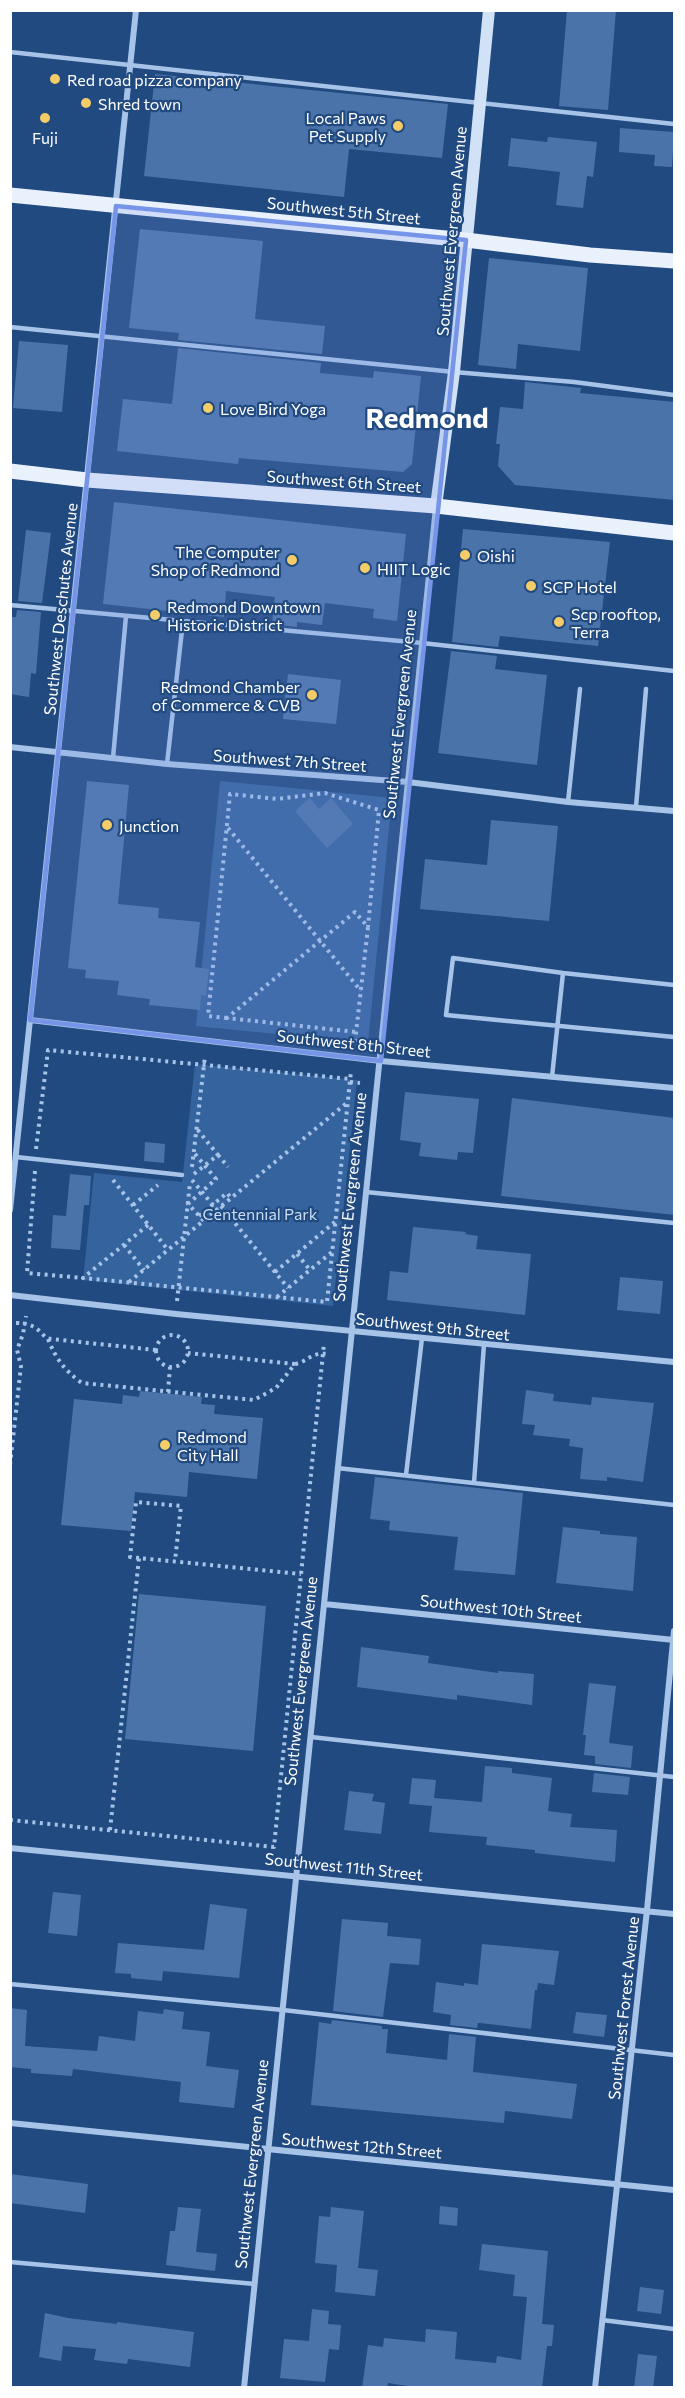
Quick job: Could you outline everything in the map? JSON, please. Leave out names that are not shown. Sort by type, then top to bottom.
[{"type":"main road","name":"Southwest Evergreen Avenue","points":[[436,506],[454,372],[489,10]]},
{"type":"main road","name":"Southwest 5th Street","points":[[10,195],[466,240],[590,255],[675,261]]},
{"type":"main road","name":"Southwest 6th Street","points":[[10,471],[87,480],[436,506],[675,533]]},
{"type":"street","name":"Southwest Deschutes Avenue","points":[[10,1210],[136,10]]},
{"type":"street","name":"Southwest Evergreen Avenue","points":[[244,2388],[436,506]]},
{"type":"street","name":"Southwest 7th Street","points":[[10,747],[166,764],[408,782],[568,802],[675,811]]},
{"type":"street","name":"Southwest 8th Street","points":[[30,1020],[381,1061],[675,1088]]},
{"type":"street","name":"Southwest 9th Street","points":[[10,1295],[176,1314],[675,1362]]},
{"type":"street","name":"Southwest 10th Street","points":[[324,1604],[674,1640]]},
{"type":"street","name":"Southwest Forest Avenue","points":[[595,2388],[675,1631]]},
{"type":"street","name":"Southwest 11th Street","points":[[10,1848],[675,1914]]},
{"type":"street","name":"Southwest 12th Street","points":[[10,2123],[675,2190]]},
{"type":"lane","points":[[10,52],[675,124]]},
{"type":"lane","points":[[10,327],[574,382],[675,394]]},
{"type":"lane","points":[[10,605],[422,642],[675,671]]},
{"type":"lane","points":[[113,758],[126,616]]},
{"type":"lane","points":[[166,764],[183,621]]},
{"type":"lane","points":[[568,802],[580,689]]},
{"type":"lane","points":[[636,807],[646,689]]},
{"type":"lane","points":[[675,985],[453,958],[446,1015],[675,1037]]},
{"type":"lane","points":[[552,1077],[563,973]]},
{"type":"lane","points":[[16,1157],[182,1175]]},
{"type":"lane","points":[[366,1192],[675,1223]]},
{"type":"lane","points":[[406,1475],[422,1338]]},
{"type":"lane","points":[[474,1483],[484,1344]]},
{"type":"lane","points":[[337,1468],[675,1505]]},
{"type":"lane","points":[[311,1737],[675,1777]]},
{"type":"lane","points":[[10,1984],[283,2010],[675,2055]]},
{"type":"lane","points":[[10,2262],[255,2284]]},
{"type":"lane","points":[[602,2320],[675,2329]]},
{"type":"path","points":[[355,1042],[379,810],[325,794],[277,799],[230,794],[208,1017],[356,1032]]},
{"type":"path","points":[[227,827],[361,991]]},
{"type":"path","points":[[227,1018],[355,912],[368,927]]},
{"type":"path","points":[[351,1071],[351,1080],[327,1305],[276,1297],[27,1273],[48,1050],[351,1080],[360,1083]]},
{"type":"path","points":[[129,1282],[348,1101]]},
{"type":"path","points":[[197,1128],[228,1167]]},
{"type":"path","points":[[194,1154],[216,1179],[188,1204],[204,1221]]},
{"type":"path","points":[[217,1210],[191,1177],[218,1155]]},
{"type":"path","points":[[104,1168],[168,1250]]},
{"type":"path","points":[[133,1205],[171,1174]]},
{"type":"path","points":[[199,1216],[227,1193],[231,1198]]},
{"type":"path","points":[[221,1206],[288,1288]]},
{"type":"path","points":[[275,1272],[336,1221]]},
{"type":"path","points":[[83,1278],[148,1225]]},
{"type":"path","points":[[124,1245],[144,1270]]},
{"type":"path","points":[[276,1297],[332,1252]]},
{"type":"path","points":[[297,1254],[310,1270]]},
{"type":"path","points":[[10,1465],[21,1366],[17,1350],[26,1316]]},
{"type":"path","points":[[16,1323],[25,1323],[38,1328],[48,1339],[57,1360],[65,1370],[82,1383],[254,1401],[276,1388],[295,1365]]},
{"type":"path","points":[[174,1327],[174,1335]]},
{"type":"path","points":[[169,1335],[174,1335],[183,1339],[188,1353],[187,1358],[180,1365],[170,1367],[161,1363],[156,1350],[160,1341],[169,1335]]},
{"type":"path","points":[[48,1339],[156,1350]]},
{"type":"path","points":[[10,1820],[274,1847],[326,1354],[324,1343]]},
{"type":"path","points":[[188,1353],[295,1365],[302,1363],[309,1355],[326,1354]]},
{"type":"path","points":[[168,1392],[170,1367]]},
{"type":"path","points":[[175,1561],[181,1506],[136,1502],[130,1557],[301,1574]]},
{"type":"path","points":[[110,1830],[139,1558]]},
{"type":"highlighted area","points":[[116,206],[466,240],[381,1061],[30,1020]]},
{"type":"green space","points":[[220,781],[392,798],[368,1043],[196,1026]]},
{"type":"green space","name":"Centennial Park","points":[[195,1064],[357,1080],[333,1306],[83,1280],[94,1173],[182,1182]]},
{"type":"building","points":[[567,10],[616,10],[608,110],[559,106]]},
{"type":"building","points":[[155,74],[448,104],[442,158],[349,149],[344,197],[144,176]]},
{"type":"building","points":[[620,128],[674,132],[672,167],[654,166],[655,155],[619,152]]},
{"type":"building","points":[[548,137],[597,142],[593,177],[587,176],[583,208],[556,205],[560,172],[508,166],[511,138],[547,142]]},
{"type":"building","points":[[140,229],[263,241],[255,319],[325,326],[322,354],[178,340],[179,333],[129,328]]},
{"type":"building","points":[[489,258],[588,268],[580,351],[518,344],[516,369],[478,365]]},
{"type":"building","points":[[19,341],[68,345],[62,412],[13,408]]},
{"type":"building","points":[[178,348],[321,363],[320,373],[373,378],[374,371],[421,376],[412,464],[403,472],[239,458],[238,464],[117,451],[123,399],[172,404]]},
{"type":"building","points":[[525,382],[581,388],[580,393],[675,402],[675,500],[515,485],[498,466],[500,444],[496,444],[500,407],[523,409]]},
{"type":"building","points":[[114,502],[406,534],[397,621],[373,618],[374,609],[325,603],[322,625],[297,622],[297,627],[272,624],[275,597],[226,591],[224,617],[103,604]]},
{"type":"building","name":"SCP Hotel","points":[[463,529],[610,542],[598,646],[500,636],[498,647],[452,642]]},
{"type":"building","points":[[26,530],[51,533],[42,603],[18,601]]},
{"type":"building","points":[[17,610],[41,612],[36,674],[31,673],[29,697],[10,694],[10,617],[16,617]]},
{"type":"building","points":[[451,651],[497,656],[495,669],[547,675],[537,765],[438,753]]},
{"type":"building","name":"Redmond Chamber of Commerce & CVB","points":[[288,674],[341,680],[336,724],[283,719]]},
{"type":"building","points":[[87,781],[129,785],[118,904],[159,908],[158,918],[200,922],[195,967],[209,969],[206,996],[201,995],[200,1010],[149,1005],[150,999],[117,995],[119,981],[85,978],[86,970],[68,968]]},
{"type":"building","points":[[310,798],[319,809],[331,798],[353,824],[327,848],[295,811]]},
{"type":"building","points":[[491,820],[558,826],[549,921],[420,909],[425,859],[487,865]]},
{"type":"building","points":[[405,1092],[479,1099],[473,1153],[458,1152],[457,1160],[419,1156],[421,1143],[400,1140]]},
{"type":"building","points":[[512,1098],[675,1118],[675,1215],[501,1196]]},
{"type":"building","points":[[145,1142],[165,1144],[164,1163],[144,1161]]},
{"type":"building","points":[[70,1174],[91,1176],[89,1205],[84,1205],[80,1250],[51,1248],[53,1215],[66,1216]]},
{"type":"building","points":[[413,1227],[466,1232],[465,1234],[478,1236],[476,1249],[531,1254],[525,1315],[387,1300],[390,1271],[408,1273]]},
{"type":"building","points":[[620,1277],[663,1281],[660,1314],[617,1310]]},
{"type":"building","points":[[526,1390],[554,1394],[553,1401],[591,1405],[592,1397],[654,1403],[643,1482],[607,1477],[607,1481],[580,1479],[583,1448],[569,1446],[570,1439],[533,1435],[535,1425],[522,1424]]},
{"type":"building","name":"Redmond City Hall","points":[[140,1391],[202,1397],[201,1404],[215,1405],[214,1414],[263,1418],[257,1479],[189,1472],[187,1497],[135,1492],[131,1531],[61,1525],[74,1399],[122,1404],[123,1395],[139,1397]]},
{"type":"building","points":[[375,1477],[523,1493],[515,1575],[454,1570],[458,1537],[389,1530],[390,1521],[370,1519]]},
{"type":"building","points":[[563,1527],[600,1531],[600,1534],[637,1537],[633,1591],[556,1583]]},
{"type":"building","points":[[139,1594],[266,1606],[253,1751],[125,1739]]},
{"type":"building","points":[[361,1647],[429,1656],[428,1663],[498,1673],[498,1671],[534,1674],[532,1705],[457,1695],[457,1700],[357,1687]]},
{"type":"building","points":[[589,1683],[616,1686],[609,1743],[633,1746],[631,1768],[595,1764],[595,1756],[584,1755],[586,1735],[583,1735]]},
{"type":"building","points":[[485,1766],[512,1768],[512,1773],[552,1778],[548,1811],[572,1814],[570,1827],[617,1830],[615,1862],[486,1845],[487,1837],[429,1832],[432,1806],[409,1804],[412,1778],[436,1780],[434,1798],[482,1802]]},
{"type":"building","points":[[594,1773],[630,1777],[628,1795],[592,1792]]},
{"type":"building","points":[[349,1791],[374,1794],[372,1801],[385,1803],[381,1834],[344,1830]]},
{"type":"building","points":[[53,1892],[81,1895],[77,1936],[48,1933]]},
{"type":"building","points":[[210,1904],[247,1909],[239,1978],[163,1971],[162,1981],[131,1978],[131,1974],[115,1973],[118,1943],[204,1950]]},
{"type":"building","points":[[342,1919],[388,1923],[387,1936],[421,1939],[419,1965],[390,1963],[383,2017],[333,2011]]},
{"type":"building","points":[[482,1944],[559,1951],[554,1985],[538,1983],[537,1990],[535,1990],[531,2029],[480,2023],[477,2028],[450,2025],[451,2015],[433,2012],[436,1982],[464,1986],[464,1983],[478,1985]]},
{"type":"building","points":[[10,2008],[27,2010],[25,2046],[97,2051],[99,2036],[135,2041],[138,2011],[163,2014],[164,2009],[184,2012],[182,2029],[210,2032],[206,2066],[239,2070],[234,2108],[179,2102],[181,2082],[73,2069],[72,2076],[31,2073],[31,2069],[10,2067]]},
{"type":"building","points":[[576,2012],[607,2015],[604,2037],[573,2033]]},
{"type":"building","points":[[332,2020],[382,2026],[382,2029],[388,2029],[386,2053],[447,2060],[449,2034],[476,2037],[473,2072],[577,2084],[572,2119],[505,2111],[504,2123],[311,2105],[319,2022],[331,2024]]},
{"type":"building","points":[[10,2174],[88,2184],[85,2213],[10,2203]]},
{"type":"building","points":[[440,2206],[458,2208],[457,2226],[439,2224]]},
{"type":"building","points":[[178,2207],[201,2209],[196,2252],[217,2254],[215,2271],[166,2265],[170,2231],[175,2231]]},
{"type":"building","points":[[331,2207],[364,2211],[358,2268],[378,2270],[375,2296],[335,2292],[337,2265],[315,2263],[319,2216],[330,2217]]},
{"type":"building","points":[[482,2244],[548,2251],[542,2324],[554,2325],[552,2346],[547,2346],[542,2388],[421,2388],[388,2383],[387,2388],[362,2388],[368,2345],[383,2347],[384,2338],[425,2342],[426,2329],[457,2332],[455,2359],[496,2363],[497,2356],[521,2360],[527,2297],[513,2296],[515,2275],[479,2270]]},
{"type":"building","points":[[640,2287],[664,2290],[661,2314],[637,2311]]},
{"type":"building","points":[[312,2309],[329,2311],[328,2324],[341,2325],[339,2350],[329,2349],[325,2382],[280,2378],[284,2339],[309,2341]]},
{"type":"building","points":[[45,2313],[68,2318],[194,2332],[190,2367],[128,2359],[127,2364],[94,2360],[96,2349],[63,2346],[61,2361],[39,2357]]},
{"type":"building","points":[[638,2354],[657,2356],[653,2388],[634,2388]]},
{"type":"place","name":"Red road pizza company","points":[[55,79]]},
{"type":"place","name":"Shred town","points":[[86,103]]},
{"type":"place","name":"Fuji","points":[[45,118]]},
{"type":"place","name":"Local Paws Pet Supply","points":[[398,126]]},
{"type":"place","name":"Love Bird Yoga","points":[[208,408]]},
{"type":"place","name":"Oishi","points":[[465,555]]},
{"type":"place","name":"The Computer Shop of Redmond","points":[[292,560]]},
{"type":"place","name":"HIIT Logic","points":[[365,568]]},
{"type":"place","name":"SCP Hotel","points":[[531,586]]},
{"type":"place","name":"Redmond Downtown Historic District","points":[[155,615]]},
{"type":"place","name":"Scp rooftop, Terra","points":[[559,622]]},
{"type":"place","name":"Redmond Chamber of Commerce & CVB","points":[[312,695]]},
{"type":"place","name":"Junction","points":[[107,825]]},
{"type":"place","name":"Redmond City Hall","points":[[165,1445]]},
{"type":"district","name":"Redmond","points":[[427,417]]}]
